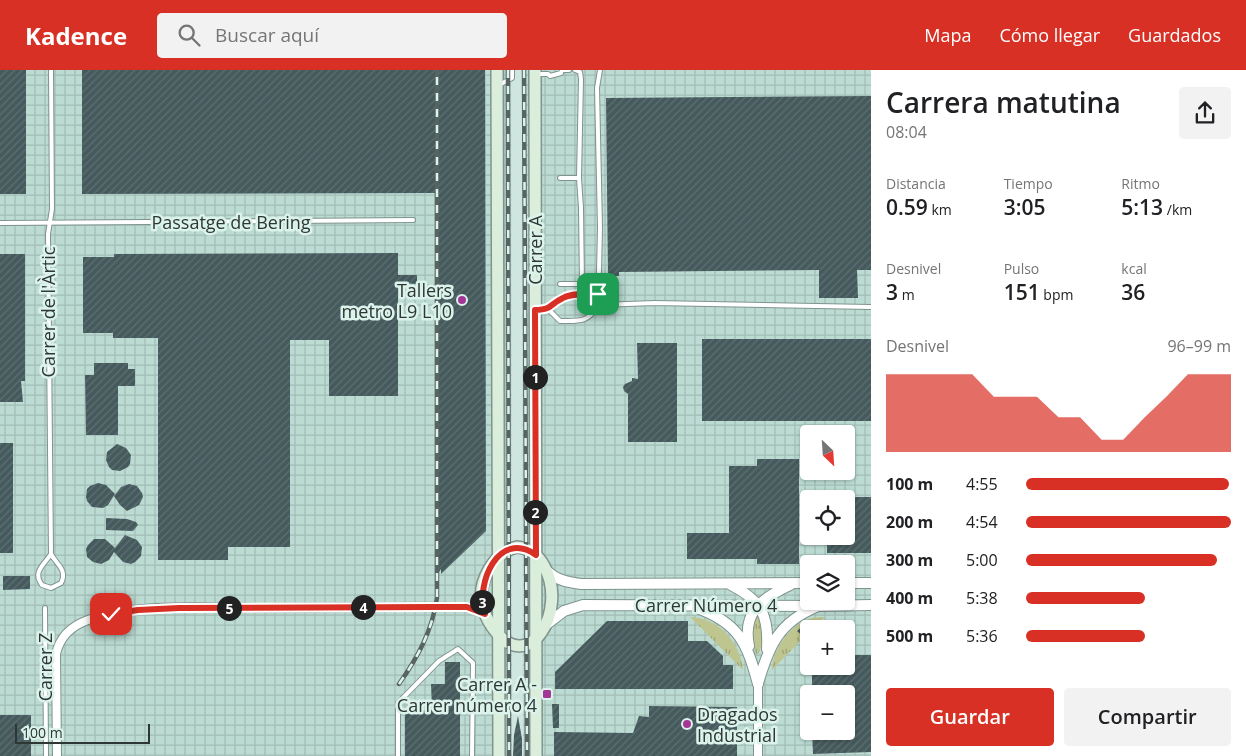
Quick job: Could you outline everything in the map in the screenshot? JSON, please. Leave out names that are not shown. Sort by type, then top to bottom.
[{"type":"main road","points":[[497,70],[499,756]]},
{"type":"main road","name":"Carrer A","points":[[535,72],[536,756]]},
{"type":"main road","points":[[517,547],[529,550],[536,555],[546,570],[553,598],[547,624],[536,640],[522,646],[506,643],[499,636],[485,614],[481,598],[482,589],[489,570],[505,551],[517,547]]},
{"type":"street","name":"Carrer Número 4","points":[[546,570],[554,578],[576,583],[800,584]]},
{"type":"street","points":[[727,583],[745,592],[758,605],[768,627],[767,655]]},
{"type":"street","points":[[855,583],[871,583]]},
{"type":"street","points":[[758,756],[758,684],[746,636],[747,626],[758,605],[774,592],[792,584]]},
{"type":"street","name":"Carrer Número 4","points":[[547,624],[564,611],[582,604],[800,606]]},
{"type":"street","name":"Carrer Número 4","points":[[855,605],[871,605]]},
{"type":"street","points":[[690,606],[721,618],[736,632],[750,654]]},
{"type":"street","name":"Carrer Z","points":[[57,756],[57,647],[64,634],[89,620],[138,610],[179,608],[467,607],[485,614]]},
{"type":"street","points":[[758,684],[767,655],[782,629],[797,616],[810,610]]},
{"type":"lane","name":"Carrer de l'Àrtic","points":[[50,554],[48,254],[52,209],[51,70]]},
{"type":"lane","points":[[497,86],[512,78],[512,70]]},
{"type":"lane","points":[[535,72],[548,74],[550,72],[560,73],[562,70],[570,70]]},
{"type":"lane","points":[[575,70],[580,72],[581,79],[579,178],[583,294]]},
{"type":"lane","points":[[548,309],[560,321],[577,321],[592,316],[599,305],[600,228],[597,88],[600,70]]},
{"type":"lane","points":[[560,178],[579,178]]},
{"type":"lane","name":"Passatge de Bering","points":[[0,223],[413,220]]},
{"type":"lane","points":[[560,284],[582,284]]},
{"type":"lane","points":[[535,310],[548,309],[563,297],[598,294]]},
{"type":"lane","points":[[599,305],[655,303],[871,307]]},
{"type":"lane","points":[[50,554],[61,567],[64,575],[61,583],[50,588],[39,582],[38,573],[50,554]]},
{"type":"lane","name":"Carrer Z","points":[[45,608],[46,756]]},
{"type":"lane","points":[[398,756],[398,703],[439,662],[458,650],[473,664],[472,756]]},
{"type":"shaded area","points":[[0,70],[511,70],[512,756],[0,756]]},
{"type":"shaded area","points":[[522,70],[871,70],[871,756],[523,756]]},
{"type":"green space","points":[[758,614],[761,619],[763,635],[757,656],[752,635],[753,625]]},
{"type":"green space","points":[[690,617],[710,622],[726,633],[738,650],[743,670]]},
{"type":"green space","points":[[825,617],[822,620],[808,620]]},
{"type":"green space","points":[[800,624],[798,631],[800,633],[800,641],[772,670],[775,654],[779,646]]},
{"type":"building","points":[[0,70],[26,70],[26,194],[0,194]]},
{"type":"building","points":[[82,70],[485,70],[486,531],[441,574],[441,569],[439,572],[438,193],[82,194]]},
{"type":"building","points":[[871,96],[871,270],[857,270],[858,298],[819,298],[819,270],[619,272],[619,276],[608,276],[606,98]]},
{"type":"building","points":[[398,253],[398,275],[417,275],[417,284],[398,283],[398,396],[329,396],[329,340],[290,340],[290,547],[228,547],[228,560],[158,560],[158,338],[113,338],[113,333],[83,333],[83,257],[114,257],[114,254]]},
{"type":"building","points":[[0,254],[25,254],[25,381],[21,381],[23,402],[0,402]]},
{"type":"building","points":[[702,339],[871,339],[871,421],[702,421]]},
{"type":"building","points":[[637,343],[677,343],[677,442],[628,442],[628,394],[624,391],[623,387],[632,381],[632,378],[638,379]]},
{"type":"building","points":[[94,363],[128,363],[128,369],[135,369],[135,386],[118,386],[118,435],[86,435],[85,375],[94,375]]},
{"type":"building","points":[[0,443],[13,443],[13,553],[0,553]]},
{"type":"building","points":[[117,444],[126,448],[131,455],[128,467],[120,471],[112,470],[106,460],[107,452]]},
{"type":"building","points":[[757,459],[799,459],[799,564],[757,564],[757,559],[687,559],[687,533],[729,533],[729,466],[757,466]]},
{"type":"building","points":[[98,483],[106,485],[115,494],[108,505],[103,508],[92,507],[86,497],[87,489]]},
{"type":"building","points":[[129,484],[137,486],[143,497],[139,505],[127,511],[114,496],[121,487]]},
{"type":"building","points":[[855,497],[871,497],[871,553],[827,553],[827,545],[855,545]]},
{"type":"building","points":[[106,518],[127,519],[136,522],[138,525],[133,531],[106,530]]},
{"type":"building","points":[[125,535],[137,540],[142,547],[141,556],[135,562],[131,564],[123,562],[114,552],[109,560],[101,564],[93,562],[87,557],[86,549],[94,539],[105,539],[115,548]]},
{"type":"building","points":[[3,576],[30,576],[30,589],[3,590]]},
{"type":"building","points":[[607,621],[688,621],[688,641],[707,641],[723,656],[723,665],[733,665],[733,689],[555,689],[555,672]]},
{"type":"building","points":[[855,655],[871,655],[871,752],[813,754],[812,740],[855,740],[855,685],[812,685],[812,675],[855,675]]},
{"type":"building","points":[[445,662],[460,662],[460,756],[405,756],[405,711],[432,710],[431,684],[445,684]]},
{"type":"building","points":[[552,704],[559,704],[559,728],[553,728]]},
{"type":"building","name":"Dragados Industrial","points":[[649,706],[737,707],[737,756],[554,756],[554,732],[633,733],[639,716],[649,717]]},
{"type":"building","points":[[0,715],[31,715],[31,756],[0,756]]},
{"type":"building","points":[[518,716],[522,739],[522,756],[513,756],[514,735]]},
{"type":"railway","points":[[399,684],[428,633],[437,598],[437,70]]},
{"type":"railway","points":[[508,70],[509,756]]},
{"type":"railway","points":[[524,70],[527,756]]},
{"type":"place","name":"Tallers metro L9 L10","points":[[462,300]]},
{"type":"place","name":"Carrer A - Carrer número 4","points":[[547,694]]},
{"type":"place","name":"Dragados Industrial","points":[[687,724]]},
{"type":"route","points":[[111,614],[138,610],[179,608],[467,607],[485,614],[481,598],[482,589],[489,570],[498,557],[505,551],[517,547],[529,550],[536,555],[535,310],[548,309],[563,297],[598,294]]}]
